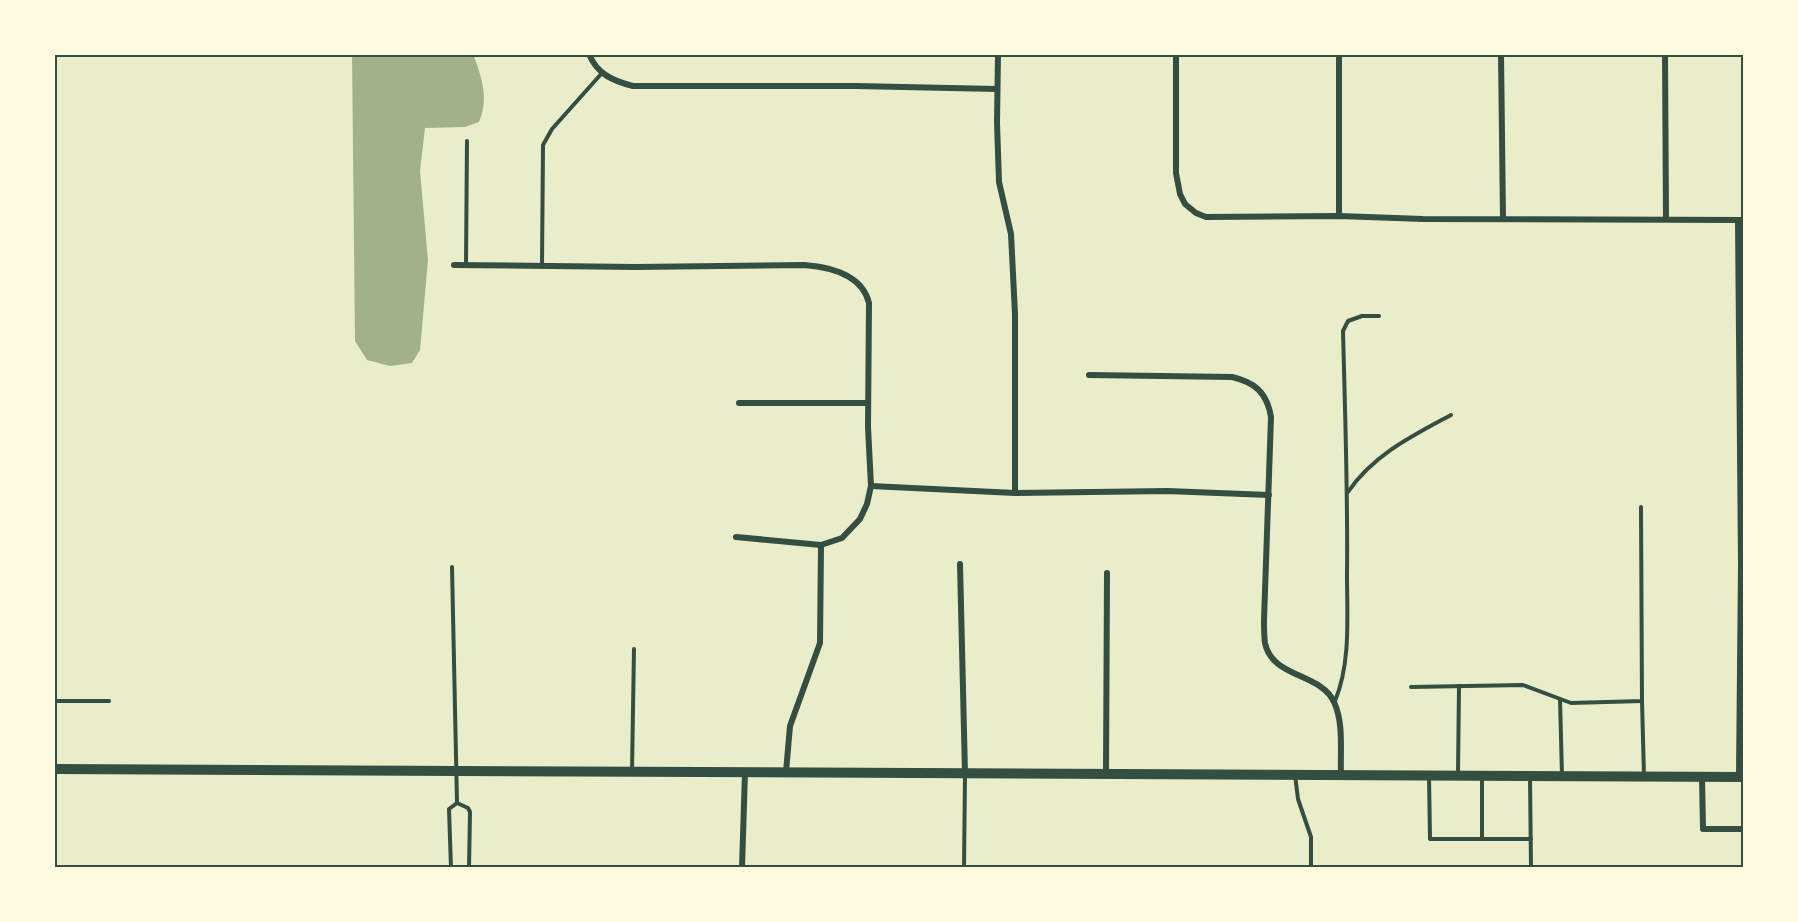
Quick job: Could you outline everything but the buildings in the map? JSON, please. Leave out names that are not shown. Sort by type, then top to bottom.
[{"type":"main road","points":[[54,769],[1742,777]]},
{"type":"street","points":[[590,54],[593,64],[602,73],[609,78],[633,86],[856,86],[997,89]]},
{"type":"street","points":[[998,54],[999,182],[1011,234],[1015,314],[1015,493]]},
{"type":"street","points":[[1176,54],[1176,173],[1180,194],[1189,207],[1206,217],[1741,220],[1742,777]]},
{"type":"street","points":[[1339,54],[1339,216]]},
{"type":"street","points":[[1501,54],[1503,219]]},
{"type":"street","points":[[1665,54],[1666,219]]},
{"type":"street","points":[[454,265],[824,267],[841,272],[861,287],[868,297],[871,486],[867,504],[860,519],[842,538],[821,545],[736,537]]},
{"type":"street","points":[[1089,375],[1232,377],[1258,387],[1268,403],[1270,417],[1265,644],[1278,664],[1329,693],[1335,702],[1339,718],[1341,775]]},
{"type":"street","points":[[739,403],[868,403]]},
{"type":"street","points":[[871,486],[1015,493],[1167,491],[1269,495]]},
{"type":"street","points":[[786,772],[790,726],[820,643],[821,545]]},
{"type":"street","points":[[960,564],[965,773]]},
{"type":"street","points":[[1106,774],[1107,573]]},
{"type":"street","points":[[742,868],[745,772]]},
{"type":"street","points":[[1702,777],[1703,829],[1744,829]]},
{"type":"lane","points":[[542,265],[543,145],[552,129],[602,73]]},
{"type":"lane","points":[[466,265],[467,141]]},
{"type":"lane","points":[[1335,702],[1342,683],[1347,628],[1348,493],[1343,331],[1348,321],[1362,316],[1379,316]]},
{"type":"lane","points":[[1348,493],[1356,480],[1372,463],[1399,444],[1451,416]]},
{"type":"lane","points":[[1641,507],[1644,777]]},
{"type":"lane","points":[[452,567],[457,803]]},
{"type":"lane","points":[[632,772],[633,649]]},
{"type":"lane","points":[[1411,687],[1523,685],[1571,703],[1642,701]]},
{"type":"lane","points":[[1458,776],[1459,686]]},
{"type":"lane","points":[[1560,699],[1562,776]]},
{"type":"lane","points":[[54,700],[109,701]]},
{"type":"lane","points":[[964,868],[965,773]]},
{"type":"lane","points":[[1295,775],[1298,799],[1311,837],[1311,868]]},
{"type":"lane","points":[[1429,776],[1431,839],[1531,838]]},
{"type":"lane","points":[[1482,776],[1482,839]]},
{"type":"lane","points":[[1530,776],[1531,868]]},
{"type":"lane","points":[[451,868],[449,809],[457,803]]},
{"type":"lane","points":[[457,803],[468,808],[470,813],[469,868]]},
{"type":"shaded area","points":[[352,54],[473,54],[481,80],[484,105],[479,122],[465,127],[425,128],[420,171],[428,260],[420,350],[412,363],[390,366],[367,360],[355,341]]}]
